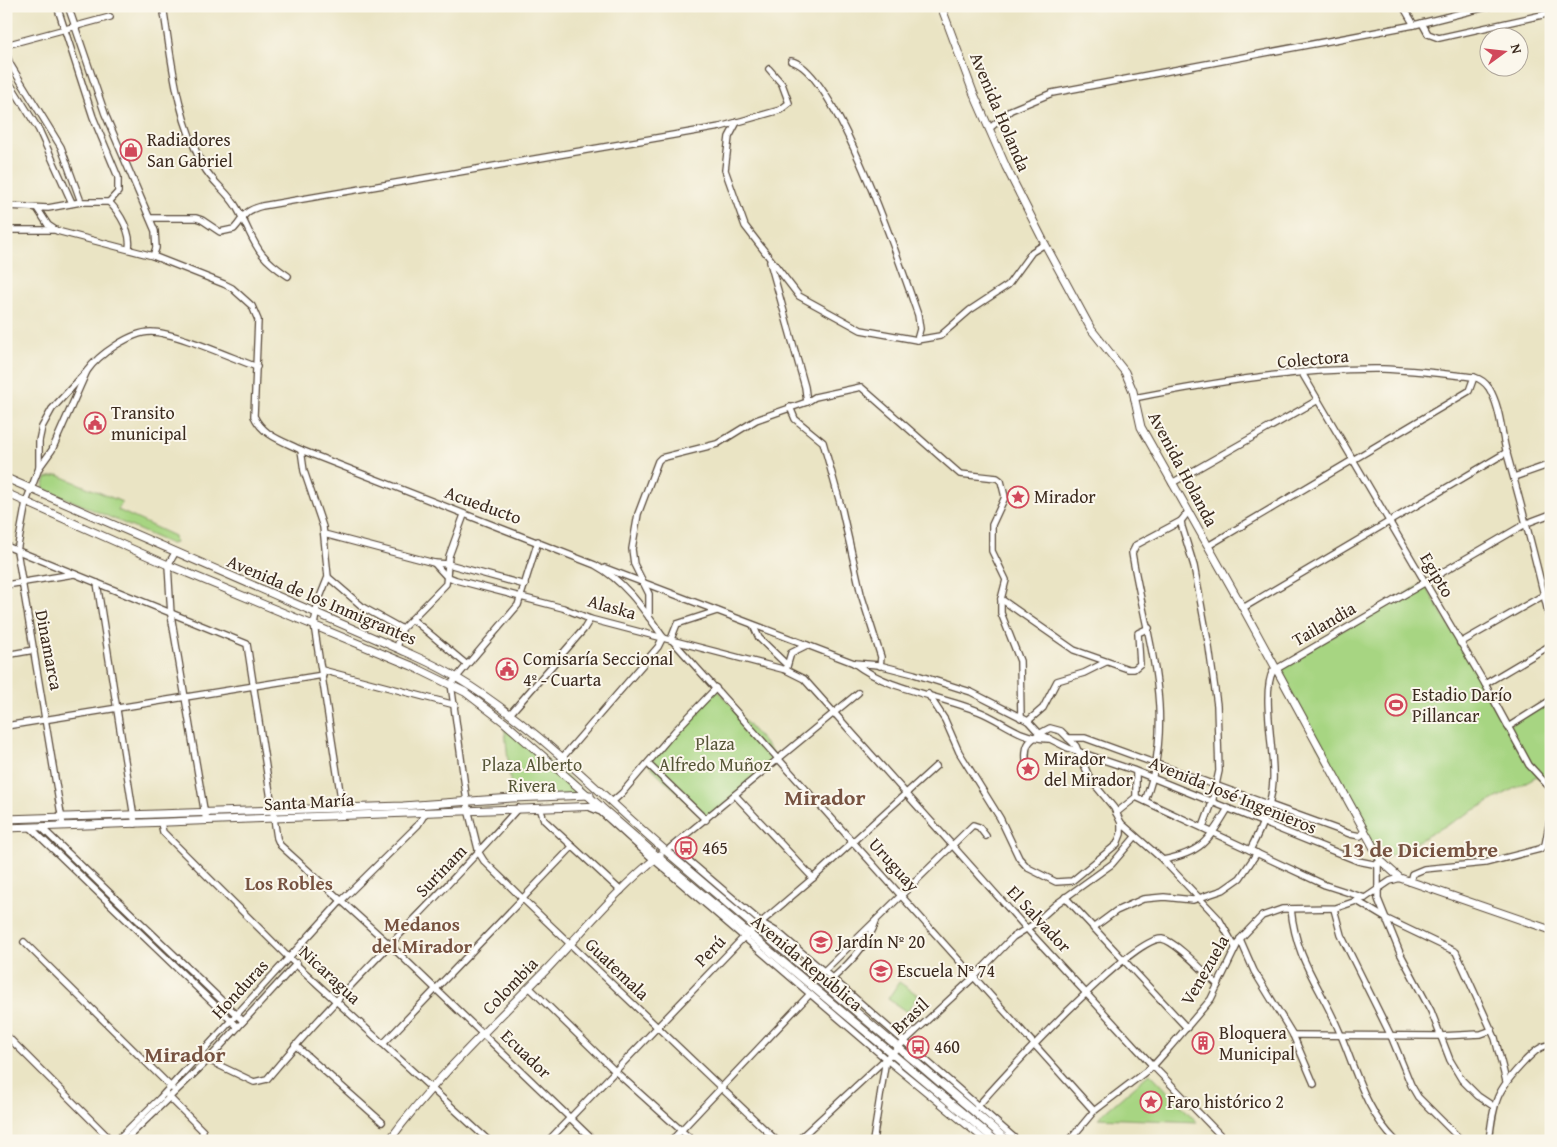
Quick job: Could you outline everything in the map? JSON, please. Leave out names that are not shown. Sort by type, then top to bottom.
[{"type":"street","points":[[56,6],[62,29],[93,117],[118,177],[118,192],[109,202]]},
{"type":"street","points":[[68,6],[108,122],[150,218],[157,240],[153,256]]},
{"type":"street","points":[[163,6],[176,95],[189,136],[206,170],[236,206],[247,231],[265,260],[288,276]]},
{"type":"street","name":"Avenida Holanda","points":[[941,6],[989,129],[1045,244],[1091,328],[1125,372],[1134,398],[1138,422],[1243,608],[1376,853],[1389,870],[1400,878]]},
{"type":"street","points":[[1403,6],[1414,25]]},
{"type":"street","points":[[989,129],[1011,110],[1052,94],[1414,25],[1490,6]]},
{"type":"street","points":[[1422,23],[1428,34],[1439,38],[1551,13]]},
{"type":"street","points":[[6,45],[110,16]]},
{"type":"street","points":[[6,53],[10,64],[60,147],[81,202]]},
{"type":"street","points":[[791,61],[799,63],[821,86],[832,104],[853,149],[886,225],[918,315],[920,329],[917,340]]},
{"type":"street","points":[[150,218],[196,218],[220,232],[234,229],[241,216],[251,209],[271,204],[737,122],[780,110],[789,103],[782,84],[769,69]]},
{"type":"street","points":[[6,78],[39,130],[72,203]]},
{"type":"street","points":[[737,122],[729,136],[725,170],[745,226],[792,288],[812,305],[861,330],[917,340],[933,338],[946,333],[970,310],[1008,286],[1032,252],[1045,244]]},
{"type":"street","points":[[6,206],[37,208],[81,202],[109,202],[115,208],[128,232],[129,248]]},
{"type":"street","points":[[37,208],[48,224],[58,231]]},
{"type":"street","points":[[6,230],[58,231],[129,248],[153,256],[224,284],[247,301],[256,312],[258,320],[257,367],[165,334],[149,332],[103,353],[58,402],[42,427],[39,441],[39,468]]},
{"type":"street","points":[[768,255],[806,387],[807,402]]},
{"type":"street","name":"Acueducto","points":[[257,367],[254,416],[262,430],[268,434],[301,450],[538,541],[595,565],[620,582],[663,637]]},
{"type":"street","name":"Colectora","points":[[1134,398],[1196,386],[1302,373],[1384,369],[1474,376]]},
{"type":"street","points":[[39,468],[52,450],[87,371]]},
{"type":"street","name":"Egipto","points":[[1302,373],[1485,684],[1529,765],[1551,789]]},
{"type":"street","points":[[1208,546],[1353,462],[1470,391],[1474,376],[1482,380],[1489,389],[1496,406],[1506,452],[1527,523],[1551,625]]},
{"type":"street","points":[[649,617],[649,594],[634,564],[633,535],[658,461],[661,458],[717,444],[756,420],[824,394],[861,387],[960,474],[997,478],[1001,481],[1005,496],[992,525],[991,538],[995,560],[1006,580],[1001,599],[1001,613],[1020,661],[1021,718]]},
{"type":"street","points":[[1172,483],[1318,400]]},
{"type":"street","points":[[790,408],[795,418],[822,442],[842,510],[861,594],[879,650],[880,666]]},
{"type":"street","points":[[301,450],[304,471],[324,534],[328,577],[320,594],[314,625],[323,672],[343,816]]},
{"type":"street","points":[[1243,608],[1506,452]]},
{"type":"street","points":[[1514,477],[1551,464]]},
{"type":"street","name":"Dinamarca","points":[[39,468],[26,502],[17,551],[21,583],[47,718],[63,826]]},
{"type":"street","name":"Avenida de los Inmigrantes","points":[[6,478],[174,553],[397,648],[456,676],[510,714],[563,757],[600,793]]},
{"type":"street","name":"Avenida de los Inmigrantes","points":[[6,493],[168,565],[450,684],[465,692],[504,722],[600,806]]},
{"type":"street","points":[[1145,801],[1154,779],[1157,764],[1159,690],[1149,628],[1132,553],[1136,545],[1181,521],[1188,512]]},
{"type":"street","points":[[397,648],[402,629],[446,584],[449,556],[464,514]]},
{"type":"street","name":"Tailandia","points":[[1276,669],[1527,523],[1551,514]]},
{"type":"street","points":[[1181,521],[1194,566],[1214,678],[1219,752],[1217,785],[1203,827]]},
{"type":"street","points":[[324,534],[525,585]]},
{"type":"street","points":[[450,684],[514,611],[522,597],[538,541]]},
{"type":"street","points":[[6,546],[171,615]]},
{"type":"street","points":[[174,553],[168,565],[171,615],[183,696],[206,821]]},
{"type":"street","points":[[434,563],[446,576]]},
{"type":"street","name":"Avenida José Ingenieros","points":[[595,565],[854,663],[880,666],[971,692],[1028,721],[1040,734],[1050,740],[1154,779],[1227,810],[1262,822],[1358,861],[1378,865]]},
{"type":"street","points":[[6,585],[76,574]]},
{"type":"street","name":"Alaska","points":[[446,576],[563,608],[590,619],[787,667]]},
{"type":"street","points":[[328,577],[364,608],[402,629]]},
{"type":"street","points":[[97,583],[135,820]]},
{"type":"street","points":[[1460,643],[1551,591]]},
{"type":"street","points":[[1001,599],[1074,650],[1128,669],[1138,667],[1141,660],[1138,634],[1149,628]]},
{"type":"street","points":[[671,639],[677,624],[718,611]]},
{"type":"street","name":"Ecuador","points":[[171,615],[247,644],[277,838],[280,845],[340,902],[390,945],[594,1141]]},
{"type":"street","points":[[412,619],[466,664]]},
{"type":"street","points":[[510,714],[584,629],[590,619]]},
{"type":"street","points":[[753,625],[759,638],[787,667]]},
{"type":"street","points":[[555,766],[658,647],[663,637]]},
{"type":"street","name":"Uruguay","points":[[671,639],[1094,1111]]},
{"type":"street","points":[[787,667],[791,653],[807,645]]},
{"type":"street","points":[[1485,684],[1551,645]]},
{"type":"street","points":[[6,655],[34,650]]},
{"type":"street","points":[[1028,721],[1042,708],[1057,682],[1084,673],[1106,662]]},
{"type":"street","points":[[854,663],[879,680],[981,712],[1032,739],[1050,740]]},
{"type":"street","name":"El Salvador","points":[[787,667],[810,685],[951,846],[1153,1066],[1226,1141]]},
{"type":"street","points":[[1250,850],[1269,804],[1273,780],[1269,687],[1270,676],[1276,669]]},
{"type":"street","points":[[6,726],[253,686],[323,672],[454,705]]},
{"type":"street","name":"Guatemala","points":[[450,684],[468,809],[479,853],[484,861],[777,1141]]},
{"type":"street","points":[[612,802],[716,688]]},
{"type":"street","points":[[666,850],[673,847],[858,693]]},
{"type":"street","points":[[928,694],[946,720],[959,752],[1000,818],[1018,858],[1028,868],[1056,882],[1072,881],[1117,844],[1121,834],[1121,823]]},
{"type":"street","points":[[1508,727],[1551,700]]},
{"type":"street","points":[[1027,772],[1025,747],[1040,734],[1050,728],[1056,728],[1078,750],[1090,779],[1116,813],[1121,823],[1163,860],[1200,898],[1219,920],[1235,947]]},
{"type":"street","points":[[1068,738],[1085,738],[1355,836],[1365,832]]},
{"type":"street","points":[[648,764],[706,820]]},
{"type":"street","name":"Perú","points":[[548,1141],[746,935],[814,878],[936,766]]},
{"type":"street","points":[[1136,772],[1136,797]]},
{"type":"street","name":"Santa María","points":[[6,828],[63,826],[204,813],[589,796],[600,793]]},
{"type":"street","name":"Avenida República","points":[[600,793],[666,850],[901,1044],[976,1109],[1008,1141]]},
{"type":"street","points":[[735,795],[814,878]]},
{"type":"street","points":[[1116,813],[1136,797]]},
{"type":"street","points":[[1136,797],[1325,885],[1365,898]]},
{"type":"street","name":"Santa María","points":[[6,819],[61,816],[160,823],[468,809],[600,806],[612,802]]},
{"type":"street","points":[[582,806],[595,808],[601,812],[656,858]]},
{"type":"street","name":"Avenida República","points":[[600,806],[656,858],[888,1056],[996,1141]]},
{"type":"street","name":"Surinam","points":[[208,1060],[259,1082],[267,1079],[335,1001],[479,853],[518,808]]},
{"type":"street","points":[[540,808],[544,820],[621,891]]},
{"type":"street","points":[[1163,860],[1188,854],[1202,845],[1227,810]]},
{"type":"street","name":"Honduras","points":[[124,1141],[167,1095],[170,1085],[340,902],[418,824],[426,812]]},
{"type":"street","points":[[1410,882],[1412,874],[1416,872],[1485,863],[1548,846],[1551,815]]},
{"type":"street","name":"Nicaragua","points":[[160,823],[163,832],[289,958],[297,963],[335,1001],[433,1088],[489,1141]]},
{"type":"street","points":[[823,972],[876,918],[973,826],[979,826],[986,836]]},
{"type":"street","points":[[30,827],[238,1027]]},
{"type":"street","points":[[42,827],[243,1021]]},
{"type":"street","name":"Brasil","points":[[797,1141],[974,977],[1014,937],[1027,929],[1065,897],[1112,864],[1135,837]]},
{"type":"street","points":[[383,1044],[524,900],[572,847]]},
{"type":"street","points":[[673,847],[759,925],[779,933],[832,979],[901,1044]]},
{"type":"street","name":"Colombia","points":[[389,1141],[409,1114],[483,1035],[621,891],[666,850]]},
{"type":"street","points":[[1093,928],[1116,911],[1143,899],[1154,897],[1200,898],[1233,885],[1257,853]]},
{"type":"street","points":[[1376,853],[1378,899],[1400,953],[1431,1011],[1458,1076],[1478,1096],[1493,1106]]},
{"type":"street","points":[[1400,878],[1551,930]]},
{"type":"street","name":"Venezuela","points":[[1069,1141],[1094,1111],[1153,1066],[1187,1028],[1210,999],[1240,939],[1262,916],[1272,912],[1291,909],[1334,909],[1365,898],[1390,881],[1400,878]]},
{"type":"street","points":[[1065,897],[1187,1028]]},
{"type":"street","points":[[1357,901],[1387,919],[1451,949],[1460,960],[1492,1030],[1506,1081]]},
{"type":"street","points":[[1291,909],[1301,957],[1342,1037],[1375,1118],[1396,1141]]},
{"type":"street","points":[[1334,909],[1341,934],[1391,1036],[1402,1065],[1418,1097],[1462,1141]]},
{"type":"street","points":[[832,979],[848,964],[870,935],[876,918]]},
{"type":"street","points":[[746,935],[810,994],[888,1056],[986,1141]]},
{"type":"street","points":[[1018,1141],[976,1109],[1034,1045],[1122,960],[1149,942],[1158,939],[1170,941],[1218,985]]},
{"type":"street","points":[[1240,939],[1254,971],[1293,1036],[1314,1084]]},
{"type":"street","points":[[24,942],[175,1091]]},
{"type":"street","name":"Honduras","points":[[116,1141],[208,1060],[297,963]]},
{"type":"street","points":[[529,987],[616,1072],[692,1141]]},
{"type":"street","points":[[671,1141],[810,994]]},
{"type":"street","points":[[1293,1036],[1440,1036],[1481,1034],[1492,1030]]},
{"type":"street","points":[[6,1036],[112,1141]]},
{"type":"street","points":[[295,1045],[382,1122]]},
{"type":"street","points":[[1489,1141],[1493,1106],[1506,1081],[1537,1051],[1551,1045]]},
{"type":"street","points":[[873,1141],[888,1056]]},
{"type":"street","points":[[167,1095],[203,1131],[200,1141]]},
{"type":"green space","points":[[58,475],[122,502],[118,510],[174,536],[175,543],[171,544],[43,488],[46,478]]},
{"type":"green space","name":"Estadio Darío Pillancar","points":[[1424,583],[1508,726],[1551,700],[1551,789],[1537,776],[1381,861],[1276,669]]},
{"type":"green space","name":"Plaza Alfredo Muñoz","points":[[716,688],[779,760],[706,820],[648,764]]},
{"type":"green space","name":"Plaza Alberto Rivera","points":[[504,722],[589,796],[512,798]]},
{"type":"green space","points":[[899,982],[918,995],[907,1012],[888,999]]},
{"type":"green space","points":[[1150,1073],[1197,1122],[1098,1118]]},
{"type":"place","name":"Radiadores San Gabriel","points":[[131,150]]},
{"type":"place","name":"Transito municipal","points":[[95,423]]},
{"type":"place","name":"Mirador","points":[[1018,497]]},
{"type":"place","name":"Comisaría Seccional 4º - Cuarta","points":[[507,669]]},
{"type":"place","name":"Estadio Darío Pillancar","points":[[1396,705]]},
{"type":"place","name":"Mirador del Mirador","points":[[1028,769]]},
{"type":"place","name":"465","points":[[686,848]]},
{"type":"place","name":"Jardín Nº 20","points":[[821,942]]},
{"type":"place","name":"Escuela Nº 74","points":[[881,971]]},
{"type":"place","name":"Bloquera Municipal","points":[[1203,1043]]},
{"type":"place","name":"460","points":[[918,1047]]},
{"type":"place","name":"Faro histórico 2","points":[[1151,1102]]},
{"type":"district","name":"Mirador","points":[[825,797]]},
{"type":"district","name":"13 de Diciembre","points":[[1420,849]]},
{"type":"district","name":"Los Robles","points":[[289,883]]},
{"type":"district","name":"Medanos del Mirador","points":[[422,935]]},
{"type":"district","name":"Mirador","points":[[185,1054]]}]
